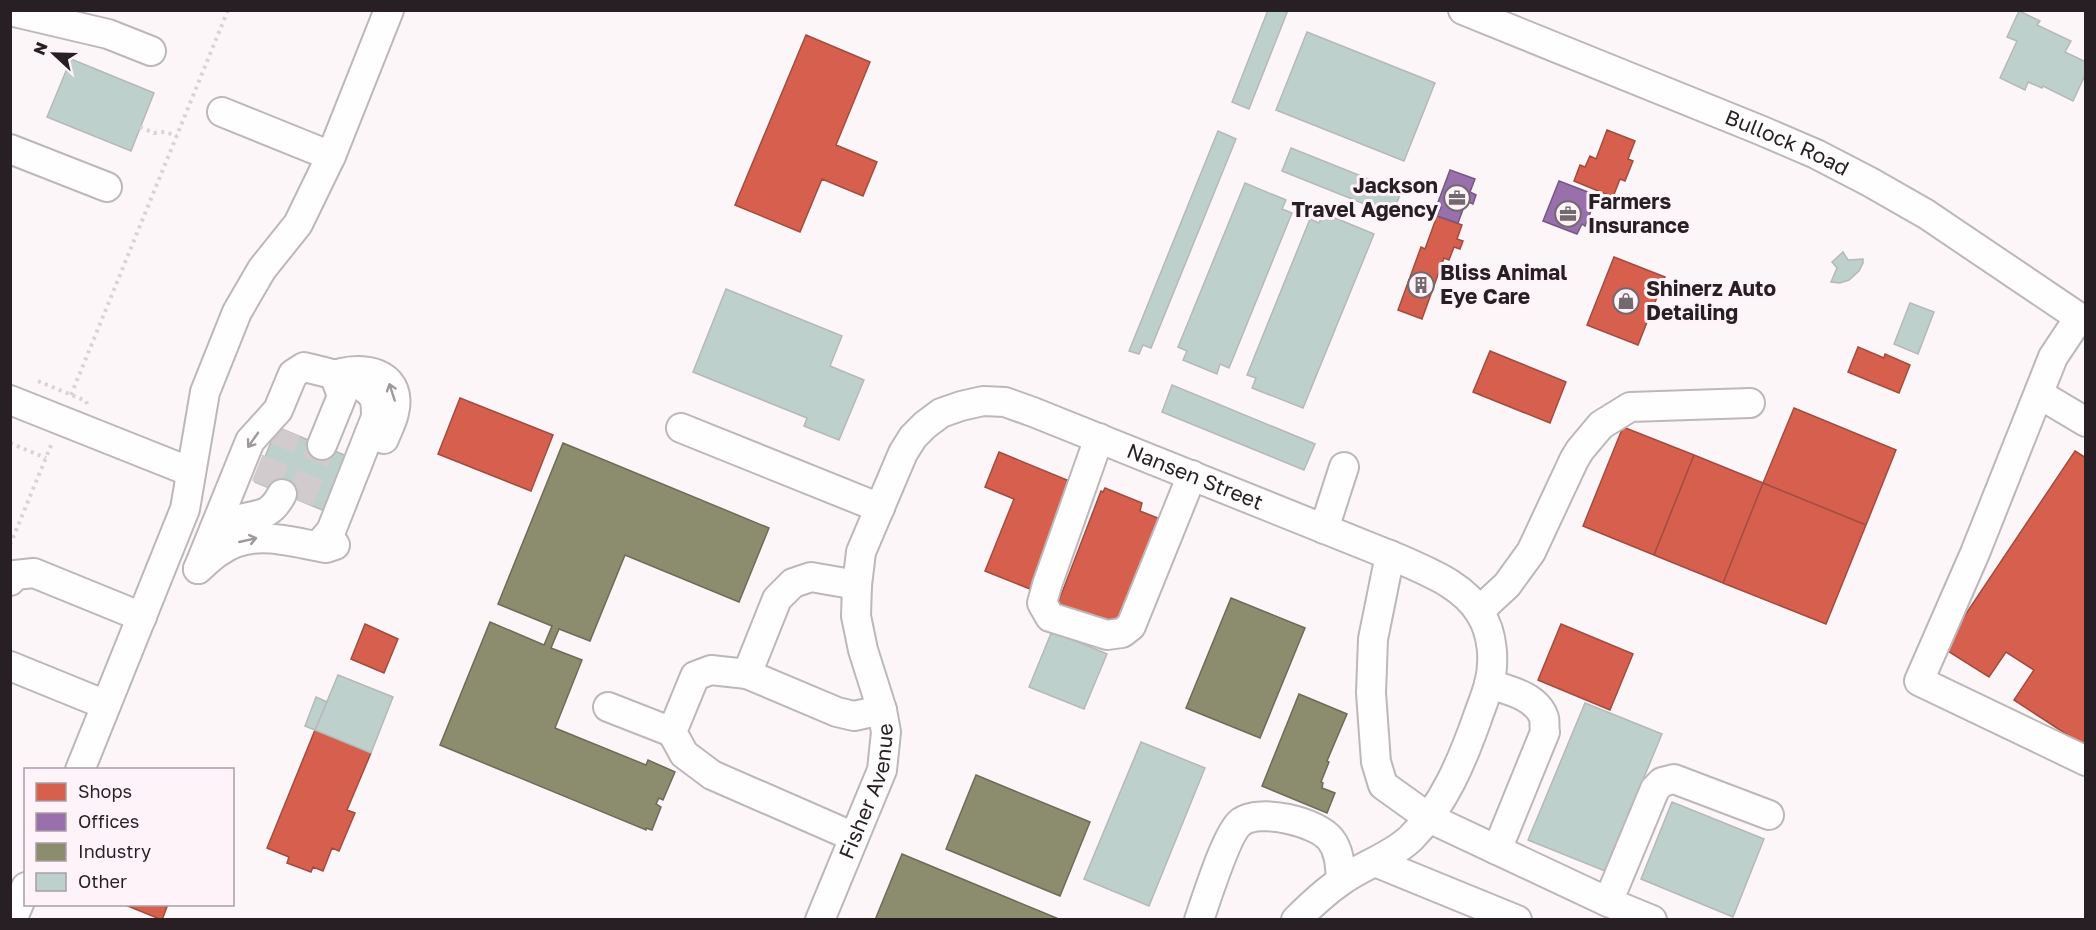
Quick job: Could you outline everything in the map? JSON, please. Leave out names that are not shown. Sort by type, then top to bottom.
[{"type":"street","points":[[81,768],[185,509],[205,392],[237,312],[262,269],[298,224],[331,156],[389,10]]},
{"type":"street","name":"Bullock Road","points":[[1463,10],[1760,130],[1834,163],[1926,214],[2082,320]]},
{"type":"street","points":[[13,14],[108,34],[151,51]]},
{"type":"street","points":[[222,112],[331,156]]},
{"type":"street","points":[[10,149],[107,187]]},
{"type":"street","points":[[2082,320],[2053,357],[1975,554],[1919,681],[2085,761]]},
{"type":"street","points":[[238,522],[250,441],[278,410],[293,374],[304,367],[334,374]]},
{"type":"street","points":[[282,494],[277,504],[238,522],[198,569],[221,550],[244,539],[265,537],[326,548],[338,544],[346,536],[394,413],[395,395],[388,381],[375,373],[356,369],[334,374],[311,384],[300,399],[305,438],[342,396],[334,374]]},
{"type":"street","points":[[2039,394],[2085,422]]},
{"type":"street","points":[[10,400],[191,472]]},
{"type":"street","name":"Nansen Street","points":[[925,425],[941,413],[961,406],[984,401],[1005,402],[1390,555],[1440,578],[1470,601]]},
{"type":"street","points":[[1296,920],[1341,880],[1393,852],[1410,839],[1429,818],[1445,792],[1468,742],[1489,684],[1490,638],[1486,624],[1470,601],[1507,585],[1531,552],[1574,460],[1601,424],[1630,407],[1750,403]]},
{"type":"street","name":"Fisher Avenue","points":[[820,920],[882,770],[886,732],[856,616],[861,552],[903,453],[913,436],[925,425]]},
{"type":"street","points":[[681,428],[880,508]]},
{"type":"street","points":[[1100,438],[1047,585],[1042,603],[1050,617],[1107,635],[1122,633],[1131,626],[1192,475]]},
{"type":"street","points":[[1324,529],[1344,467]]},
{"type":"street","points":[[1390,555],[1373,639],[1371,693],[1376,762],[1383,785],[1429,818],[1608,902],[1652,920]]},
{"type":"street","points":[[10,581],[15,575],[34,573],[142,617]]},
{"type":"street","points":[[747,674],[777,599],[793,583],[811,577],[857,585]]},
{"type":"street","points":[[10,666],[106,705]]},
{"type":"street","points":[[672,732],[695,676],[711,670],[747,674],[837,712],[854,716],[882,710]]},
{"type":"street","points":[[1489,684],[1523,695],[1537,706],[1544,718],[1545,732],[1497,850]]},
{"type":"street","points":[[608,707],[672,732],[684,754],[712,775],[854,837]]},
{"type":"street","points":[[1608,902],[1645,810],[1655,789],[1662,782],[1674,780],[1769,815]]},
{"type":"street","points":[[1199,920],[1230,836],[1239,823],[1249,818],[1274,815],[1316,829],[1331,840],[1339,857],[1341,880]]},
{"type":"street","points":[[1375,862],[1517,920]]},
{"type":"street","points":[[12,920],[24,891]]},
{"type":"path","points":[[71,395],[228,10]]},
{"type":"path","points":[[140,127],[154,133],[171,133],[177,136]]},
{"type":"path","points":[[10,545],[53,441],[61,444]]},
{"type":"path","points":[[10,443],[46,458]]},
{"type":"building: Shops","points":[[806,35],[870,62],[836,145],[877,162],[863,196],[822,179],[800,232],[735,205]]},
{"type":"building: Shops","points":[[1607,130],[1635,141],[1628,159],[1633,161],[1625,181],[1620,179],[1613,197],[1574,181],[1580,165],[1585,167],[1590,156],[1596,159]]},
{"type":"building: Shops","name":"Bliss Animal Eye Care","points":[[1437,216],[1462,225],[1457,239],[1463,241],[1460,249],[1454,247],[1449,260],[1444,258],[1422,319],[1398,310],[1421,247],[1425,249]]},
{"type":"building: Shops","name":"Shinerz Auto Detailing","points":[[1614,257],[1665,277],[1638,345],[1587,325]]},
{"type":"building: Shops","points":[[1858,347],[1884,358],[1885,354],[1910,365],[1899,393],[1848,372]]},
{"type":"building: Shops","points":[[1490,351],[1566,382],[1550,423],[1473,392]]},
{"type":"building: Shops","points":[[460,398],[553,435],[531,491],[438,454]]},
{"type":"building: Shops","points":[[1794,408],[1896,450],[1866,525],[1763,483]]},
{"type":"building: Shops","points":[[1623,427],[1694,455],[1654,555],[1583,526]]},
{"type":"building: Shops","points":[[2075,451],[2086,458],[2086,747],[2014,700],[2034,670],[2006,652],[1989,677],[1943,648]]},
{"type":"building: Shops","points":[[999,452],[1074,483],[1030,589],[985,571],[1014,499],[985,487]]},
{"type":"building: Shops","points":[[1694,455],[1763,483],[1723,583],[1654,555]]},
{"type":"building: Shops","points":[[1763,483],[1866,525],[1826,624],[1723,583]]},
{"type":"building: Shops","points":[[1105,488],[1142,503],[1140,511],[1160,519],[1147,564],[1133,580],[1129,603],[1115,623],[1096,615],[1095,618],[1058,603],[1101,491],[1103,492]]},
{"type":"building: Shops","points":[[365,624],[398,639],[384,673],[351,659]]},
{"type":"building: Shops","points":[[1561,624],[1633,654],[1610,710],[1538,680]]},
{"type":"building: Shops","points":[[315,730],[371,753],[347,810],[355,813],[339,851],[332,848],[323,871],[313,867],[311,872],[287,863],[289,857],[267,848]]},
{"type":"building: Shops","points":[[128,906],[167,906],[162,920]]},
{"type":"building: Offices","name":"Jackson Travel Agency","points":[[1450,170],[1475,179],[1470,192],[1476,195],[1473,204],[1466,201],[1458,223],[1437,216],[1441,207],[1437,205]]},
{"type":"building: Offices","name":"Farmers Insurance","points":[[1559,181],[1593,194],[1588,204],[1593,206],[1585,226],[1582,224],[1577,234],[1543,221]]},
{"type":"building: Industry","points":[[563,443],[769,528],[739,602],[625,555],[590,641],[559,629],[551,648],[582,660],[555,728],[646,765],[648,760],[675,772],[663,800],[659,798],[656,804],[661,807],[652,830],[646,828],[646,830],[440,745],[490,622],[544,645],[552,626],[498,604]]},
{"type":"building: Industry","points":[[1231,598],[1305,628],[1260,738],[1186,708]]},
{"type":"building: Industry","points":[[1299,694],[1347,714],[1327,761],[1329,762],[1321,782],[1323,783],[1322,788],[1335,793],[1327,813],[1262,786]]},
{"type":"building: Industry","points":[[976,775],[1090,822],[1060,896],[946,849]]},
{"type":"building: Industry","points":[[902,854],[1054,917],[1061,920],[875,920]]},
{"type":"building: Other","points":[[1268,10],[1288,10],[1249,109],[1232,102]]},
{"type":"building: Other","points":[[2019,11],[2040,21],[2037,25],[2071,41],[2065,52],[2086,62],[2086,73],[2073,101],[2043,86],[2042,88],[2028,82],[2025,90],[2000,78],[2017,41],[2007,37]]},
{"type":"building: Other","points":[[1307,32],[1435,83],[1404,161],[1276,110]]},
{"type":"building: Other","points":[[71,59],[154,93],[131,151],[47,117]]},
{"type":"building: Other","points":[[1218,131],[1236,139],[1151,348],[1143,345],[1139,354],[1129,351]]},
{"type":"building: Other","points":[[1291,148],[1401,192],[1392,215],[1282,171]]},
{"type":"building: Other","points":[[1245,183],[1286,200],[1282,209],[1292,213],[1229,368],[1220,364],[1217,374],[1183,360],[1187,351],[1178,347]]},
{"type":"building: Other","points":[[1323,213],[1374,234],[1303,408],[1252,388],[1256,378],[1247,375],[1310,219],[1319,223]]},
{"type":"building: Other","points":[[1843,252],[1848,260],[1863,259],[1863,263],[1859,271],[1849,280],[1840,283],[1831,282],[1837,268],[1832,262]]},
{"type":"building: Other","points":[[726,289],[842,336],[830,366],[864,380],[839,440],[804,426],[807,418],[693,372]]},
{"type":"building: Other","points":[[1910,303],[1934,312],[1918,354],[1894,344]]},
{"type":"building: Other","points":[[1172,385],[1315,444],[1304,470],[1162,412]]},
{"type":"building: Other","points":[[277,427],[349,457],[327,512],[255,482]]},
{"type":"building: Other","points":[[1052,631],[1107,654],[1084,709],[1029,687]]},
{"type":"building: Other","points":[[338,675],[393,697],[371,753],[315,730]]},
{"type":"building: Other","points":[[316,697],[327,702],[315,730],[305,726]]},
{"type":"building: Other","points":[[1585,703],[1662,734],[1605,871],[1528,840]]},
{"type":"building: Other","points":[[1141,742],[1205,768],[1149,906],[1084,879]]},
{"type":"building: Other","points":[[1672,802],[1764,839],[1733,917],[1641,879]]},
{"type":"tunnel","points":[[265,486],[287,431]]},
{"type":"tunnel","points":[[300,501],[322,445]]},
{"type":"place","name":"Jackson Travel Agency","points":[[1457,198]]},
{"type":"place","name":"Farmers Insurance","points":[[1568,214]]},
{"type":"place","name":"Bliss Animal Eye Care","points":[[1421,285]]},
{"type":"place","name":"Shinerz Auto Detailing","points":[[1626,301]]}]
